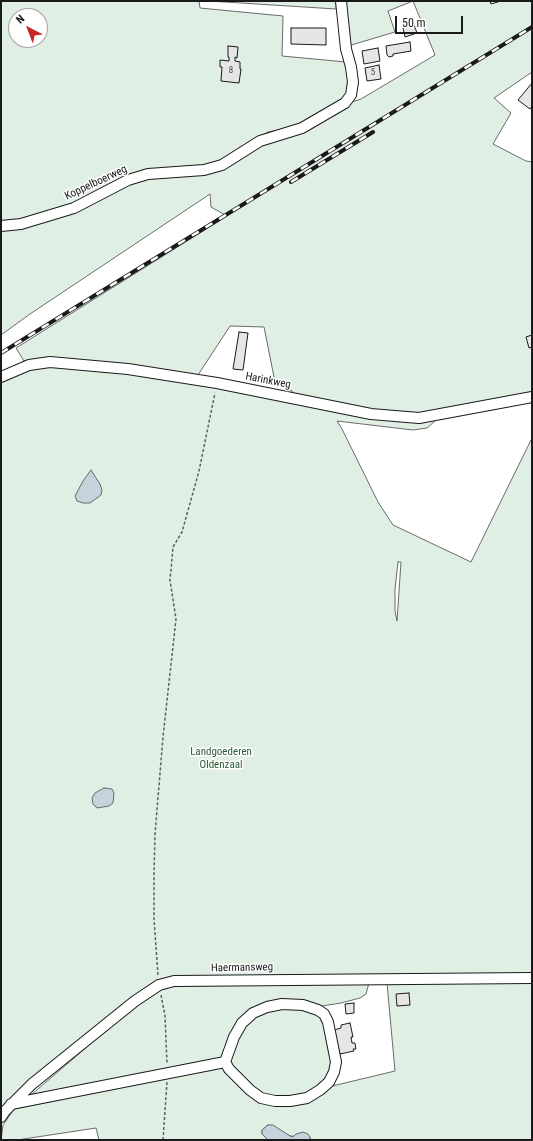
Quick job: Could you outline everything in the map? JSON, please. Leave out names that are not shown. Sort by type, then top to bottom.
[{"type":"street","name":"Koppelboerweg","points":[[1,226],[21,224],[74,208],[128,180],[148,174],[197,171],[222,165],[260,141],[302,128],[345,103],[351,95],[353,82],[346,49],[341,1]]},
{"type":"street","name":"Harinkweg","points":[[1,377],[29,365],[50,362],[128,368],[217,383],[370,414],[419,418],[532,397]]},
{"type":"street","name":"Haermansweg","points":[[1,1117],[32,1084],[135,1001],[159,986],[174,981],[532,978]]},
{"type":"street","points":[[282,1004],[303,1005],[318,1010],[324,1014],[328,1022],[336,1062],[334,1072],[329,1082],[320,1090],[307,1098],[290,1102],[261,1098],[250,1090],[229,1069],[225,1062],[234,1037],[242,1023],[253,1012],[282,1004]]},
{"type":"street","points":[[12,1104],[225,1062]]},
{"type":"path","points":[[163,1140],[168,1073],[165,1016],[159,986],[154,919],[154,873],[163,737],[176,619],[170,580],[174,547],[182,532],[199,471],[217,383]]},
{"type":"green space","points":[[1,1],[199,1],[200,8],[283,16],[282,56],[346,62],[349,91],[341,101],[306,122],[268,132],[222,160],[201,167],[140,172],[67,207],[1,224]]},
{"type":"green space","points":[[209,1],[336,1],[336,9]]},
{"type":"green space","points":[[345,1],[413,1],[388,11],[395,32],[348,46]]},
{"type":"green space","points":[[413,1],[532,1],[532,72],[494,98],[511,113],[493,144],[526,161],[532,162],[532,394],[436,412],[399,414],[297,397],[292,391],[275,382],[264,327],[230,326],[196,378],[61,359],[36,359],[24,361],[16,348],[227,216],[211,207],[210,194],[1,335],[1,231],[40,223],[132,182],[159,177],[205,175],[267,142],[349,103],[361,99],[435,55]]},
{"type":"green space","name":"Landgoederen Oldenzaal","points":[[64,365],[185,382],[288,402],[436,420],[427,428],[413,430],[337,421],[378,502],[393,525],[471,562],[532,438],[532,975],[167,978],[1,1109],[1,379],[18,370]],"holes":[[[398,562],[401,562],[397,621],[395,611],[395,589]]]},
{"type":"green space","points":[[369,983],[366,994],[360,998],[341,1003],[322,1006],[294,1001],[255,1009],[220,1059],[34,1097],[31,1095],[117,1021],[139,1003],[160,989],[175,985]]},
{"type":"green space","points":[[387,983],[532,983],[532,1140],[310,1140],[310,1137],[290,1136],[268,1125],[262,1130],[262,1134],[268,1140],[99,1140],[96,1128],[17,1140],[1,1140],[3,1125],[14,1109],[222,1066],[275,1105],[328,1087],[395,1071]]},
{"type":"green space","points":[[292,1006],[318,1013],[324,1025],[331,1061],[331,1073],[325,1084],[309,1094],[277,1099],[254,1091],[231,1065],[230,1060],[239,1032],[260,1012]]},
{"type":"shaded area","points":[[91,470],[100,484],[102,490],[101,495],[90,503],[77,501],[75,496]]},
{"type":"shaded area","points":[[104,788],[112,789],[114,793],[113,803],[109,806],[97,808],[93,804],[92,798],[95,793]]},
{"type":"shaded area","points":[[268,1125],[273,1125],[293,1137],[296,1134],[303,1132],[308,1134],[310,1140],[268,1140],[262,1134],[262,1130]]},
{"type":"building","points":[[490,1],[501,1],[491,4]]},
{"type":"building","points":[[414,25],[417,33],[405,37],[403,28]]},
{"type":"building","points":[[291,28],[326,28],[326,45],[291,44]]},
{"type":"building","points":[[410,42],[411,51],[393,54],[393,56],[389,57],[387,55],[386,46]]},
{"type":"building","points":[[228,46],[238,47],[237,58],[235,57],[235,61],[240,62],[241,69],[239,83],[221,81],[222,67],[220,67],[220,60],[229,61]]},
{"type":"building","points":[[378,48],[380,61],[364,64],[362,51]]},
{"type":"building","points":[[379,65],[381,79],[367,81],[365,68]]},
{"type":"building","points":[[532,83],[532,106],[530,109],[518,100]]},
{"type":"building","points":[[239,332],[248,333],[243,370],[233,369]]},
{"type":"building","points":[[532,335],[532,347],[529,348],[526,337]]},
{"type":"building","points":[[409,993],[410,1005],[397,1006],[396,994]]},
{"type":"building","points":[[354,1003],[354,1013],[346,1014],[345,1004]]},
{"type":"building","points":[[350,1023],[353,1037],[351,1037],[352,1043],[355,1043],[356,1049],[353,1049],[354,1051],[340,1054],[334,1030],[341,1028],[341,1025]]},
{"type":"railway","points":[[1,353],[532,27]]},
{"type":"railway","points":[[291,182],[373,132]]}]
